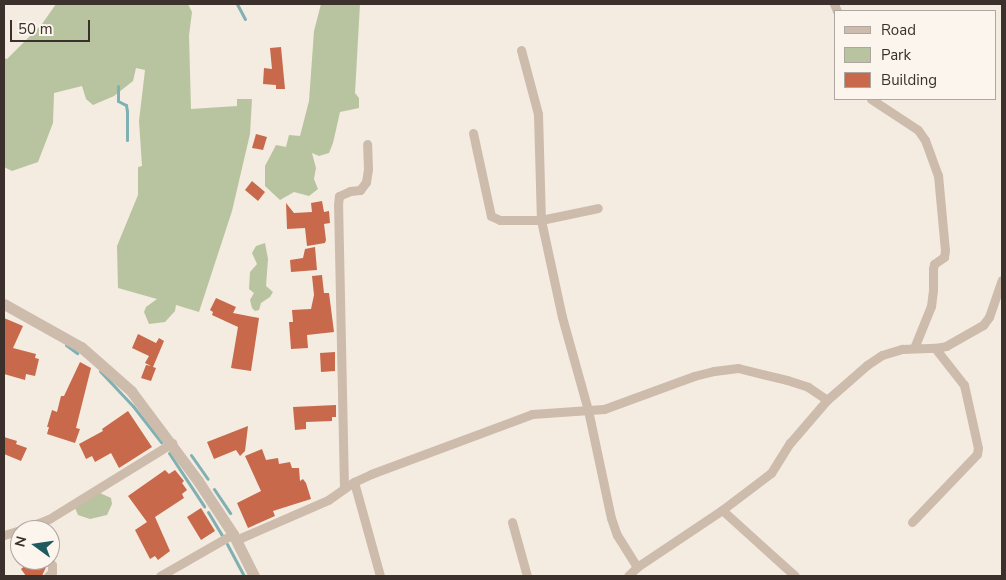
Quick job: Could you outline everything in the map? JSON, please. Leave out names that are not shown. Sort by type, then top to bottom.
[{"type":"street","points":[[521,50],[538,114],[541,220],[562,316],[588,410],[611,518],[617,535],[637,567]]},
{"type":"street","points":[[873,100],[918,130],[925,140],[938,175],[945,250],[944,257],[934,264],[931,306],[914,348]]},
{"type":"street","points":[[473,134],[492,216],[500,220],[541,220],[598,208]]},
{"type":"street","points":[[344,488],[338,204],[339,196],[350,191],[360,190],[366,182],[368,169],[367,144]]},
{"type":"street","points":[[628,576],[637,567],[722,510],[771,473],[790,443],[827,400],[867,365],[882,355],[914,348],[946,346],[983,325],[989,316],[1002,280]]},
{"type":"street","points":[[4,304],[44,324],[81,346],[132,391],[172,443],[235,537],[254,576]]},
{"type":"street","points":[[912,522],[975,458],[978,448],[964,385],[935,348]]},
{"type":"street","points":[[160,576],[235,537],[328,500],[354,482],[532,414],[604,409],[701,375],[738,368],[808,387],[827,400]]},
{"type":"street","points":[[46,520],[172,443]]},
{"type":"street","points":[[354,482],[380,576]]},
{"type":"street","points":[[722,510],[795,576]]},
{"type":"street","points":[[512,522],[527,576]]},
{"type":"green space","points":[[56,4],[188,4],[192,12],[189,35],[191,109],[237,106],[237,99],[252,99],[250,134],[232,211],[199,312],[176,305],[175,311],[165,322],[149,324],[144,312],[146,307],[157,299],[118,288],[117,246],[138,195],[138,167],[142,166],[139,121],[145,70],[136,68],[133,81],[114,96],[93,105],[86,99],[82,86],[54,93],[53,123],[38,162],[12,171],[4,167],[4,58],[7,59],[42,24]]},
{"type":"green space","points":[[321,4],[360,4],[355,93],[359,98],[359,108],[340,112],[329,153],[319,156],[312,153],[316,168],[314,179],[318,189],[309,196],[294,192],[280,200],[265,186],[265,166],[276,145],[286,147],[289,135],[300,136],[309,101],[314,31]]},
{"type":"green space","points":[[265,243],[268,259],[266,286],[273,292],[270,297],[261,303],[259,310],[255,311],[250,300],[254,293],[249,289],[250,272],[257,264],[252,253],[256,246]]},
{"type":"green space","points":[[100,493],[111,498],[112,504],[107,515],[90,519],[78,515],[76,506],[85,499]]},
{"type":"building","points":[[281,47],[285,89],[276,89],[276,85],[263,84],[264,68],[272,69],[270,48]]},
{"type":"building","points":[[256,134],[267,137],[263,150],[252,148]]},
{"type":"building","points":[[252,181],[265,192],[258,201],[245,190]]},
{"type":"building","points":[[322,201],[324,212],[329,211],[330,223],[324,224],[325,243],[307,246],[305,228],[287,229],[286,203],[294,213],[312,212],[311,203]]},
{"type":"building","points":[[315,247],[317,270],[291,272],[290,260],[303,258],[305,249]]},
{"type":"building","points":[[322,275],[324,293],[329,293],[334,332],[307,335],[308,348],[291,349],[289,322],[293,322],[292,310],[311,309],[314,295],[312,276]]},
{"type":"building","points":[[216,298],[236,307],[233,313],[259,318],[251,371],[231,368],[238,327],[212,315],[213,312],[210,310]]},
{"type":"building","points":[[4,318],[23,326],[13,348],[36,354],[35,358],[39,359],[35,376],[26,374],[25,380],[4,374]]},
{"type":"building","points":[[138,334],[156,343],[159,338],[164,341],[153,367],[156,368],[151,381],[141,378],[146,365],[151,366],[145,363],[149,356],[132,348]]},
{"type":"building","points":[[335,352],[335,371],[321,372],[320,353]]},
{"type":"building","points":[[80,362],[91,368],[76,428],[80,429],[75,443],[47,434],[49,427],[47,427],[52,410],[57,412],[61,396],[64,396]]},
{"type":"building","points":[[336,405],[336,417],[332,417],[332,421],[306,422],[306,429],[295,430],[293,407]]},
{"type":"building","points":[[128,411],[152,447],[119,468],[111,453],[95,462],[92,456],[86,459],[79,444],[103,431],[102,429]]},
{"type":"building","points":[[248,426],[245,451],[240,456],[236,450],[214,459],[207,442]]},
{"type":"building","points":[[4,437],[17,441],[16,444],[27,448],[21,461],[4,454]]},
{"type":"building","points":[[262,449],[266,460],[278,458],[279,464],[290,462],[292,468],[299,468],[300,481],[303,479],[306,483],[311,499],[273,511],[275,516],[248,528],[237,503],[261,491],[245,456]]},
{"type":"building","points":[[165,470],[169,474],[175,470],[184,481],[182,483],[187,490],[182,494],[184,498],[155,517],[170,551],[158,560],[155,556],[150,559],[135,530],[147,522],[128,496]]},
{"type":"building","points":[[201,508],[215,531],[201,540],[187,517]]},
{"type":"building","points":[[22,570],[45,570],[42,576],[26,576]]},
{"type":"waterway","points":[[237,4],[245,19]]},
{"type":"waterway","points":[[118,86],[118,101],[126,105],[127,140]]},
{"type":"waterway","points":[[66,345],[77,353]]},
{"type":"waterway","points":[[100,371],[133,406],[161,442]]},
{"type":"waterway","points":[[169,453],[204,506]]},
{"type":"waterway","points":[[191,455],[208,479]]},
{"type":"waterway","points":[[214,489],[230,513]]},
{"type":"waterway","points":[[208,512],[223,537]]},
{"type":"waterway","points":[[227,544],[244,576]]}]
